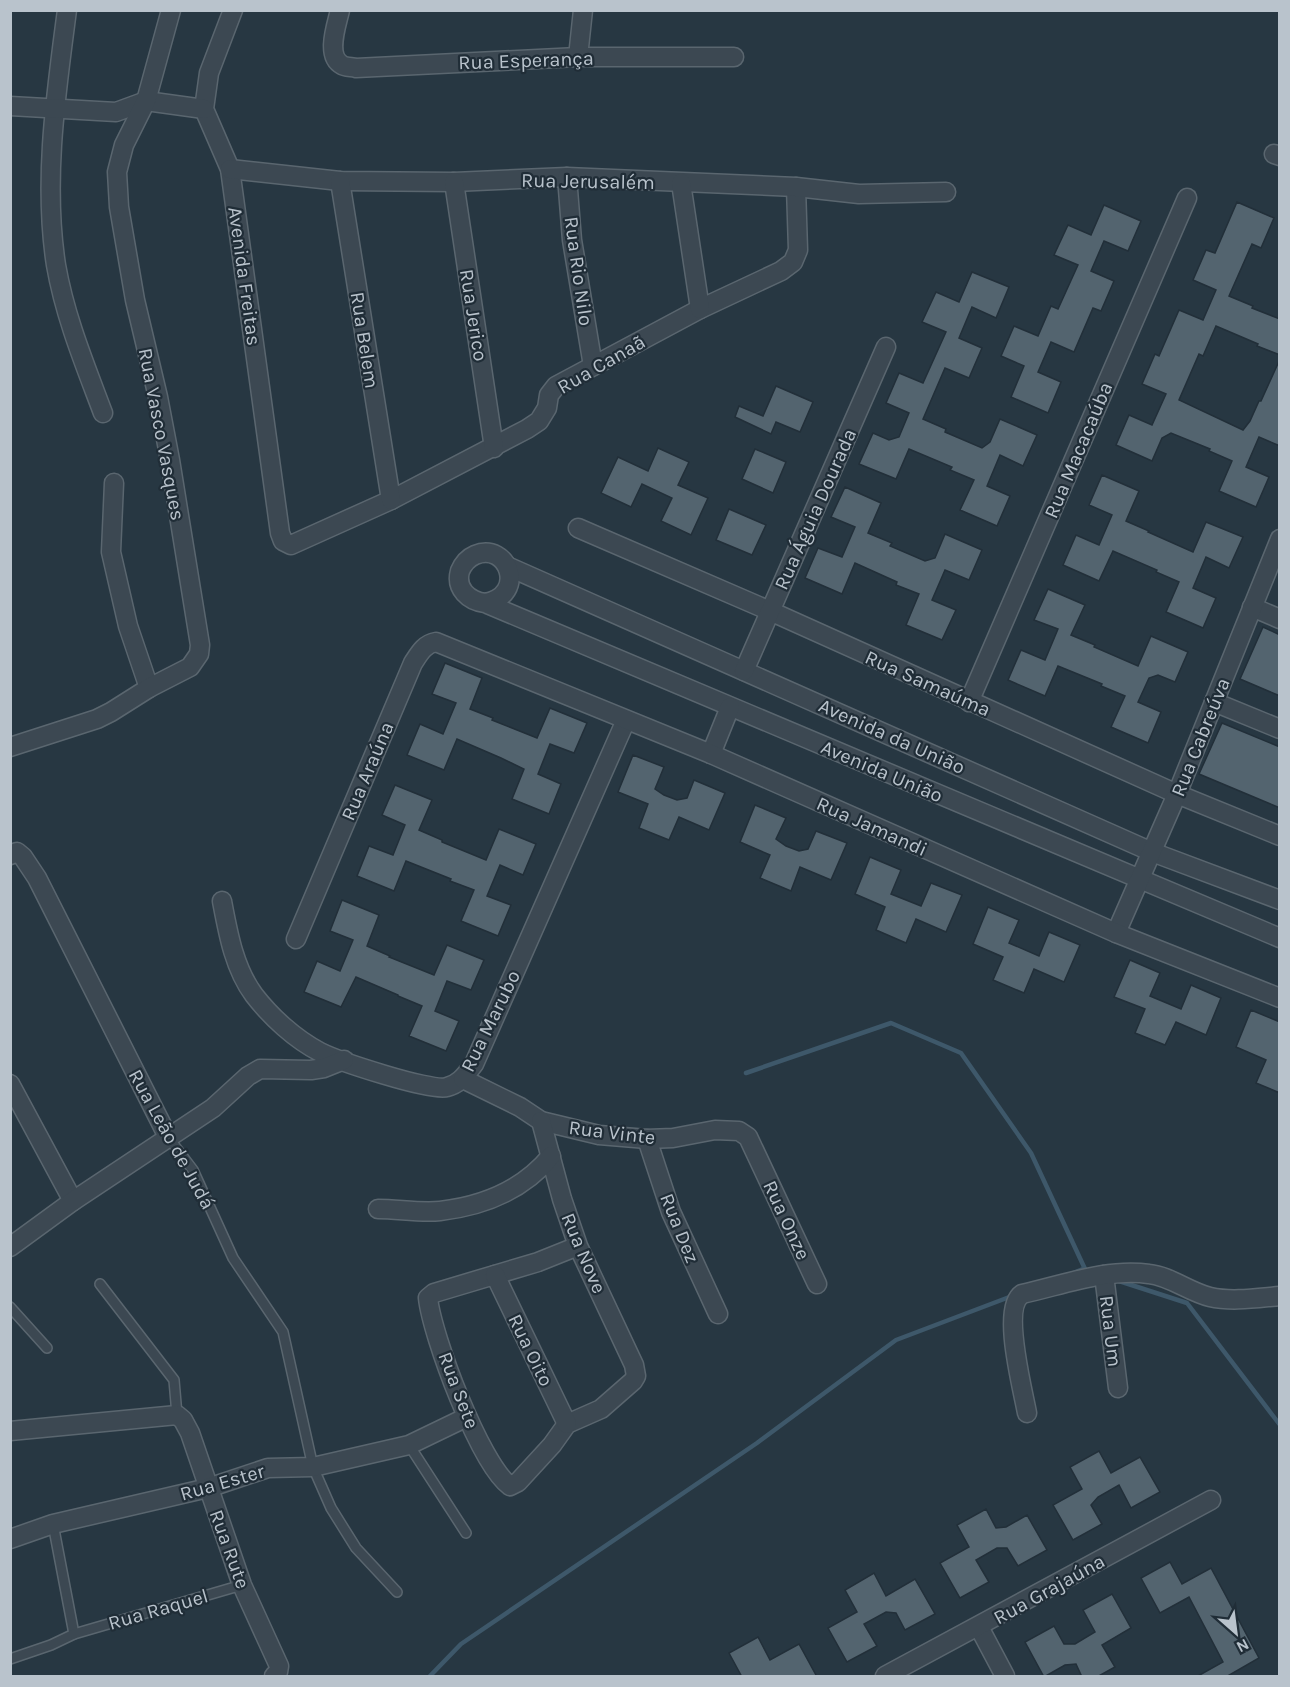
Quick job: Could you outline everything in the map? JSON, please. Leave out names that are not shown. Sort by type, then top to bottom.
[{"type":"street","points":[[68,10],[54,109],[51,220],[57,266],[70,324],[103,413]]},
{"type":"street","name":"Rua Vasco Vasques","points":[[10,747],[97,719],[190,667],[199,654],[200,645],[170,460],[135,300],[119,207],[117,172],[124,144],[146,101],[171,10]]},
{"type":"street","points":[[10,106],[116,112],[146,101],[204,109],[209,73],[233,10]]},
{"type":"street","name":"Rua Esperança","points":[[340,10],[333,46],[335,58],[342,65],[356,68],[578,57],[734,57]]},
{"type":"street","points":[[578,57],[583,10]]},
{"type":"street","name":"Avenida Freitas","points":[[204,109],[230,169],[280,533],[283,541],[291,544]]},
{"type":"street","name":"Rua Jerusalém","points":[[230,169],[340,180],[454,182],[567,177],[796,187],[859,194],[946,192]]},
{"type":"street","name":"Rua Rio Nilo","points":[[567,177],[572,240],[593,366]]},
{"type":"street","name":"Rua Belem","points":[[340,180],[391,500]]},
{"type":"street","name":"Rua Jerico","points":[[454,182],[494,448]]},
{"type":"street","points":[[681,183],[700,309]]},
{"type":"street","name":"Rua Canaã","points":[[291,544],[391,500],[494,448],[539,421],[547,408],[549,395],[556,386],[700,309],[781,271],[793,262],[798,250],[796,187]]},
{"type":"street","name":"Rua Macacaúba","points":[[969,702],[1187,198]]},
{"type":"street","name":"Rua Águia Dourada","points":[[744,671],[886,347]]},
{"type":"street","points":[[114,483],[111,552],[128,626],[149,688]]},
{"type":"street","name":"Rua Samaúma","points":[[578,528],[770,611],[1177,794],[1280,836]]},
{"type":"street","name":"Rua Cabreúva","points":[[1116,933],[1177,794],[1280,539]]},
{"type":"street","name":"Avenida da União","points":[[485,603],[476,602],[463,592],[459,584],[461,568],[472,556],[487,553],[502,559],[507,566],[1152,852],[1280,900]]},
{"type":"street","points":[[485,603],[493,602],[507,591],[510,583],[507,566]]},
{"type":"street","name":"Avenida União","points":[[485,603],[1280,938]]},
{"type":"street","points":[[1252,607],[1280,619]]},
{"type":"street","name":"Rua Araúna","points":[[296,939],[413,663],[423,648],[433,642],[464,655]]},
{"type":"street","name":"Rua Jamandi","points":[[464,655],[711,754],[1116,933],[1280,998]]},
{"type":"street","points":[[1214,702],[1280,729]]},
{"type":"street","points":[[711,754],[730,707]]},
{"type":"street","name":"Rua Marubo","points":[[222,901],[237,965],[252,993],[266,1010],[296,1036],[320,1052],[411,1083],[439,1089],[449,1087],[463,1079],[474,1064],[626,720]]},
{"type":"street","name":"Rua Leão de Judá","points":[[10,855],[17,852],[23,856],[38,878],[168,1137]]},
{"type":"street","points":[[10,1247],[213,1108],[248,1076],[260,1069],[311,1070],[324,1068],[344,1060]]},
{"type":"street","name":"Rua Vinte","points":[[463,1079],[520,1107],[541,1121],[599,1135],[648,1139],[673,1138],[715,1130],[739,1131],[748,1137],[758,1157]]},
{"type":"street","points":[[10,1084],[73,1202]]},
{"type":"street","name":"Rua Nove","points":[[541,1121],[562,1199],[578,1246],[634,1365],[636,1376],[601,1409],[567,1424]]},
{"type":"street","name":"Rua Dez","points":[[648,1139],[671,1212],[718,1314]]},
{"type":"street","points":[[378,1209],[439,1211],[480,1203],[511,1190],[538,1172],[551,1156]]},
{"type":"street","name":"Rua Onze","points":[[758,1157],[817,1284]]},
{"type":"street","points":[[495,1275],[538,1262],[578,1246]]},
{"type":"street","points":[[1027,1413],[1012,1332],[1016,1298],[1022,1294],[1104,1275],[1151,1274],[1210,1297],[1231,1299],[1280,1296]]},
{"type":"street","name":"Rua Sete","points":[[495,1275],[434,1293],[428,1298],[452,1381],[467,1416],[487,1457],[507,1484],[513,1486],[552,1444],[567,1424]]},
{"type":"street","name":"Rua Oito","points":[[495,1275],[567,1424]]},
{"type":"street","name":"Rua Um","points":[[1104,1275],[1118,1388]]},
{"type":"street","points":[[10,1431],[177,1415]]},
{"type":"street","name":"Rua Rute","points":[[177,1415],[183,1420],[190,1433],[242,1585],[279,1666],[276,1674]]},
{"type":"street","name":"Rua Ester","points":[[10,1539],[53,1524],[207,1488],[268,1468],[313,1467],[409,1445],[467,1416]]},
{"type":"street","name":"Rua Grajaúna","points":[[885,1677],[1211,1500]]},
{"type":"street","points":[[979,1627],[1005,1677]]},
{"type":"lane","name":"Rua Leão de Judá","points":[[168,1137],[194,1170],[233,1258],[284,1332],[313,1467],[331,1508],[356,1548],[397,1592]]},
{"type":"lane","points":[[100,1284],[174,1380],[177,1415]]},
{"type":"lane","points":[[10,1307],[46,1348]]},
{"type":"lane","points":[[409,1445],[466,1533]]},
{"type":"lane","points":[[53,1524],[74,1634]]},
{"type":"lane","name":"Rua Raquel","points":[[10,1659],[51,1646],[74,1634],[242,1585]]},
{"type":"building","points":[[1237,202],[1274,218],[1261,248],[1252,244],[1229,296],[1280,319],[1280,355],[1216,326],[1203,356],[1199,354],[1179,400],[1243,430],[1261,401],[1280,359],[1280,446],[1259,437],[1246,467],[1269,477],[1256,507],[1219,491],[1232,461],[1209,451],[1210,449],[1171,433],[1162,438],[1152,461],[1116,445],[1129,415],[1152,425],[1166,394],[1142,384],[1155,354],[1159,356],[1179,310],[1203,320],[1216,290],[1193,280],[1206,250],[1215,253]]},
{"type":"building","points":[[1104,205],[1141,221],[1128,251],[1104,241],[1091,271],[1114,281],[1101,311],[1093,308],[1074,352],[1051,342],[1038,372],[1061,382],[1048,413],[1011,397],[1024,366],[1001,356],[1014,326],[1038,336],[1051,306],[1058,309],[1078,265],[1054,255],[1068,225],[1091,235]]},
{"type":"building","points":[[972,272],[1009,287],[996,318],[972,307],[959,338],[982,348],[969,378],[945,368],[923,419],[946,429],[945,432],[982,448],[990,442],[1000,419],[1037,435],[1023,466],[1000,455],[987,486],[1010,496],[997,526],[960,510],[974,480],[950,470],[952,467],[909,449],[896,479],[859,464],[873,433],[889,440],[899,437],[909,413],[886,403],[899,373],[923,383],[946,332],[922,322],[936,292],[959,302]]},
{"type":"building","points":[[776,386],[813,402],[800,432],[776,422],[771,434],[735,417],[739,406],[763,416]]},
{"type":"building","points":[[658,448],[689,462],[678,485],[708,498],[691,535],[661,521],[672,498],[642,484],[631,507],[601,493],[618,457],[648,471]]},
{"type":"building","points":[[755,449],[786,462],[773,493],[742,479]]},
{"type":"building","points":[[1102,475],[1139,491],[1126,521],[1193,552],[1206,522],[1243,537],[1229,568],[1206,557],[1193,588],[1216,598],[1203,628],[1166,612],[1179,582],[1156,572],[1157,570],[1113,551],[1099,581],[1063,565],[1076,535],[1099,545],[1112,515],[1089,505]]},
{"type":"building","points":[[845,487],[881,503],[868,533],[892,543],[890,546],[925,561],[935,558],[945,534],[982,550],[969,580],[945,570],[932,600],[956,610],[942,640],[906,625],[919,594],[896,585],[897,582],[855,563],[842,594],[805,578],[818,548],[842,557],[855,527],[831,517]]},
{"type":"building","points":[[729,509],[766,525],[752,555],[716,540]]},
{"type":"building","points":[[1048,589],[1085,605],[1071,635],[1095,645],[1094,647],[1138,666],[1151,636],[1188,652],[1175,682],[1158,675],[1149,678],[1138,702],[1161,712],[1148,743],[1111,727],[1125,696],[1101,686],[1102,684],[1058,666],[1045,696],[1008,680],[1021,650],[1045,660],[1058,629],[1034,620]]},
{"type":"building","points":[[1263,627],[1280,635],[1280,696],[1240,679]]},
{"type":"building","points":[[445,663],[482,678],[470,709],[493,718],[492,720],[537,738],[550,708],[587,723],[574,753],[550,744],[538,774],[561,784],[549,814],[512,799],[524,769],[457,739],[444,770],[407,755],[420,724],[443,734],[456,703],[432,694]]},
{"type":"building","points":[[1222,723],[1280,747],[1280,808],[1199,774]]},
{"type":"building","points":[[633,755],[664,767],[655,789],[664,795],[677,800],[687,798],[694,780],[725,793],[709,830],[679,817],[669,840],[639,828],[648,804],[618,792]]},
{"type":"building","points":[[395,785],[432,800],[419,830],[442,842],[486,860],[499,829],[536,844],[523,875],[500,865],[487,896],[511,905],[498,936],[461,921],[474,890],[450,881],[451,879],[406,861],[394,891],[357,876],[369,846],[393,855],[405,825],[382,815]]},
{"type":"building","points":[[755,805],[786,818],[776,839],[786,846],[799,851],[808,849],[816,831],[847,843],[831,880],[800,867],[791,891],[760,878],[770,855],[740,842]]},
{"type":"building","points":[[870,857],[901,870],[891,894],[921,906],[931,883],[962,895],[946,932],[916,919],[906,943],[876,930],[885,907],[855,894]]},
{"type":"building","points":[[342,900],[379,915],[367,946],[389,957],[434,975],[447,945],[484,960],[471,990],[447,981],[435,1011],[459,1021],[446,1051],[409,1036],[422,1006],[356,977],[341,1007],[304,992],[317,961],[340,971],[353,940],[330,931]]},
{"type":"building","points":[[988,907],[1019,920],[1009,943],[1039,956],[1049,932],[1080,945],[1064,982],[1034,969],[1024,993],[993,980],[1003,957],[973,944]]},
{"type":"building","points":[[1130,960],[1160,973],[1150,996],[1181,1009],[1191,985],[1221,998],[1206,1035],[1176,1022],[1165,1045],[1135,1033],[1145,1009],[1114,997]]},
{"type":"building","points":[[1251,1010],[1280,1022],[1280,1093],[1256,1083],[1266,1060],[1236,1047]]},
{"type":"building","points":[[1099,1451],[1111,1473],[1140,1457],[1160,1492],[1131,1508],[1119,1485],[1098,1497],[1091,1505],[1102,1524],[1073,1540],[1053,1505],[1082,1489],[1070,1467]]},
{"type":"building","points":[[986,1509],[996,1528],[1006,1527],[1027,1515],[1047,1550],[1018,1566],[1007,1548],[997,1548],[976,1560],[989,1582],[960,1598],[940,1563],[969,1547],[957,1525]]},
{"type":"building","points":[[1170,1562],[1182,1584],[1211,1568],[1259,1658],[1226,1677],[1196,1677],[1223,1662],[1189,1597],[1160,1613],[1141,1578]]},
{"type":"building","points":[[874,1573],[886,1596],[915,1579],[935,1614],[905,1630],[896,1613],[886,1612],[864,1624],[877,1646],[847,1662],[828,1628],[857,1612],[845,1590]]},
{"type":"building","points":[[1112,1594],[1131,1628],[1102,1645],[1115,1667],[1097,1677],[1082,1677],[1076,1664],[1065,1665],[1044,1677],[1025,1642],[1054,1626],[1064,1644],[1075,1644],[1095,1632],[1083,1610]]},
{"type":"building","points":[[758,1637],[770,1660],[799,1644],[817,1677],[742,1677],[729,1653]]},
{"type":"waterway","points":[[746,1073],[891,1023],[961,1053],[1031,1153],[1085,1269]]},
{"type":"waterway","points":[[1073,1273],[1083,1269]]},
{"type":"waterway","points":[[1119,1281],[1187,1303],[1280,1425]]},
{"type":"waterway","points":[[430,1676],[461,1644],[757,1443],[896,1340],[1012,1296]]}]
